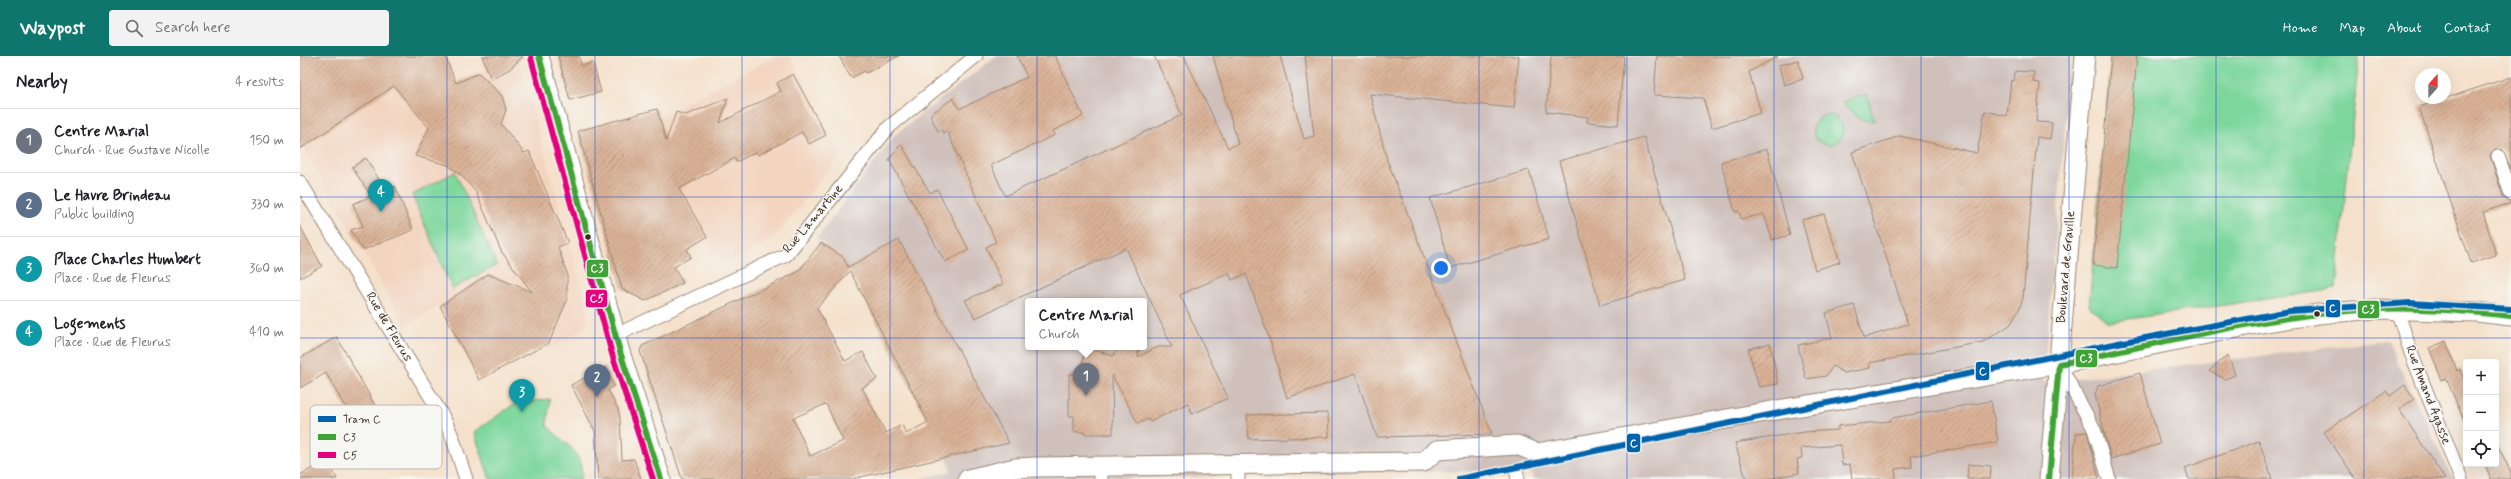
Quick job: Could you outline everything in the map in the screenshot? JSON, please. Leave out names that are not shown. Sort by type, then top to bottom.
[{"type":"street","points":[[539,56],[616,335],[661,479]]},
{"type":"street","name":"Rue Lamartine","points":[[616,335],[786,254],[890,127],[976,56]]},
{"type":"street","name":"Boulevard de Graville","points":[[2049,479],[2085,56]]},
{"type":"street","points":[[2498,156],[2511,194]]},
{"type":"street","name":"Rue de Fleurus","points":[[300,182],[436,405]]},
{"type":"street","points":[[968,479],[1015,468],[1101,473],[1238,472],[1423,462],[1437,450],[1517,445],[1544,451],[2059,364],[2266,322],[2340,312],[2397,310],[2477,312],[2511,316]]},
{"type":"street","name":"Rue Amand Agasse","points":[[2397,310],[2411,353],[2461,479]]},
{"type":"street","points":[[2059,364],[2094,429],[2109,479]]},
{"type":"street","name":"Rue de Fleurus","points":[[442,415],[452,436],[466,479]]},
{"type":"shaded area","points":[[776,56],[790,56],[842,153],[773,239],[722,265],[679,189],[659,117]]},
{"type":"shaded area","points":[[996,56],[2071,56],[2043,383],[2387,340],[2453,479],[1533,479],[1530,471],[1340,472],[1099,479],[920,479],[951,471],[946,457],[843,257],[817,238],[895,135]]},
{"type":"shaded area","points":[[437,57],[449,86],[518,57],[587,307],[587,320],[582,329],[548,350],[509,283],[488,274],[406,326],[303,147]]},
{"type":"green space","points":[[2111,56],[2359,56],[2336,289],[2108,322],[2089,306]]},
{"type":"green space","points":[[1867,94],[1874,120],[1868,121],[1859,118],[1841,102]]},
{"type":"green space","points":[[1828,115],[1834,116],[1842,124],[1842,136],[1834,144],[1828,145],[1822,144],[1814,136],[1813,130],[1814,124],[1822,116]]},
{"type":"green space","points":[[455,172],[497,265],[452,289],[412,195]]},
{"type":"green space","points":[[550,399],[547,426],[572,448],[580,462],[581,479],[490,479],[474,432],[516,403]]},
{"type":"building","points":[[300,56],[445,56],[456,83],[479,73],[502,96],[506,110],[501,124],[524,153],[529,151],[568,243],[558,247],[567,273],[567,300],[549,343],[479,380],[440,306],[488,274],[532,292],[501,251],[476,192],[461,175],[448,165],[415,156],[429,128],[394,86],[300,149]]},
{"type":"building","points":[[482,56],[523,56],[510,69],[491,79]]},
{"type":"building","points":[[558,56],[579,56],[581,66],[593,63],[601,92],[570,100]]},
{"type":"building","points":[[839,56],[899,56],[866,73],[865,71],[851,78]]},
{"type":"building","points":[[1017,56],[1055,56],[1083,116],[1053,131],[1055,135],[991,165],[1005,196],[1182,115],[1154,56],[1184,56],[1228,148],[1238,144],[1213,56],[1280,56],[1304,139],[1314,136],[1305,56],[1519,56],[1514,108],[1370,94],[1387,160],[1492,434],[1377,437],[1355,374],[1287,398],[1270,340],[1246,274],[1232,280],[1229,273],[1180,295],[1228,398],[1192,414],[1188,403],[1150,422],[1148,419],[1138,424],[1112,375],[1113,434],[1084,434],[1084,432],[1074,432],[1074,416],[1069,416],[1069,374],[1080,374],[1085,350],[1095,350],[1113,356],[1116,350],[1139,350],[1138,357],[1158,347],[1172,347],[1126,248],[975,318],[965,300],[1003,284],[986,247],[996,242],[947,131],[943,133],[941,129],[938,131],[930,115],[953,98],[959,109],[1027,77]]},
{"type":"building","points":[[1551,56],[1624,56],[1618,125],[1587,122],[1588,117],[1546,112]]},
{"type":"building","points":[[1657,56],[1778,56],[1749,72],[1761,113],[1712,128],[1703,98],[1654,95]]},
{"type":"building","points":[[2111,56],[2137,56],[2117,268],[2093,265]]},
{"type":"building","points":[[1798,60],[1803,79],[1784,85],[1779,65]]},
{"type":"building","points":[[2015,71],[2034,72],[2033,82],[2040,83],[2036,122],[2052,123],[2050,139],[2037,137],[2023,298],[2018,312],[2010,325],[1983,342],[1869,363],[1870,368],[1844,373],[1833,366],[1826,376],[1806,379],[1798,345],[1832,338],[1826,313],[1854,305],[1864,338],[1908,324],[1852,152],[1900,136],[1977,153],[1985,111],[2007,116],[2011,80],[2014,81]]},
{"type":"building","points":[[793,74],[826,135],[809,144],[802,132],[758,155],[756,152],[736,162],[735,158],[679,189],[707,237],[687,249],[691,257],[674,267],[683,283],[645,301],[622,289],[578,131],[657,109],[666,141],[676,112],[686,115],[728,98],[720,123],[781,91],[777,83]]},
{"type":"building","points":[[2511,77],[2511,169],[2503,150],[2495,149],[2490,155],[2503,197],[2511,203],[2483,212],[2496,255],[2471,263],[2419,107],[2428,104],[2451,104],[2451,97]]},
{"type":"building","points":[[1644,137],[1685,280],[1600,305],[1559,161]]},
{"type":"building","points":[[901,144],[930,193],[937,189],[969,250],[945,262],[889,159]]},
{"type":"building","points":[[1767,149],[1790,235],[1772,240],[1764,214],[1741,219],[1739,211],[1735,212],[1721,162]]},
{"type":"building","points":[[366,158],[385,190],[395,186],[413,230],[363,250],[351,230],[363,226],[353,204],[371,196],[352,167]]},
{"type":"building","points":[[1529,170],[1549,239],[1450,268],[1430,198]]},
{"type":"building","points":[[1824,214],[1840,262],[1815,270],[1802,220]]},
{"type":"building","points":[[300,226],[322,266],[300,278]]},
{"type":"building","points":[[899,240],[1009,443],[852,479],[682,479],[640,351],[642,346],[798,272],[821,243],[843,257],[848,267]],"holes":[[[850,271],[928,422],[906,434],[902,425],[886,433],[862,388],[877,379],[863,352],[845,361],[817,308]],[[826,404],[843,441],[810,456],[793,418]]]},
{"type":"building","points":[[337,337],[375,405],[344,405],[326,373],[300,388],[300,358]]},
{"type":"building","points":[[2446,341],[2457,371],[2460,369],[2463,376],[2463,418],[2446,378],[2442,380],[2429,348]]},
{"type":"building","points":[[1770,343],[1778,384],[1759,387],[1748,349]]},
{"type":"building","points":[[2228,355],[2235,375],[2225,379],[2209,371]]},
{"type":"building","points":[[605,367],[614,386],[608,390],[618,409],[620,418],[622,460],[634,459],[641,479],[598,479],[595,431],[571,385]]},
{"type":"building","points":[[2140,373],[2160,444],[2111,459],[2095,395],[2098,386]]},
{"type":"building","points":[[2405,385],[2414,399],[2399,409],[2445,479],[2356,479],[2324,432],[2386,391],[2390,396]]},
{"type":"building","points":[[1991,401],[1998,442],[1911,456],[1912,467],[1895,469],[1896,479],[1852,479],[1850,464],[1842,465],[1840,445],[1801,448],[1802,458],[1797,459],[1799,473],[1767,479],[1746,479],[1735,443],[1804,432],[1838,430],[1838,426],[1890,421],[1892,418]]},
{"type":"building","points":[[1328,413],[1329,437],[1249,439],[1247,415]]},
{"type":"building","points":[[2087,432],[2099,479],[2072,479],[2076,433]]},
{"type":"building","points":[[2259,441],[2272,479],[2189,479],[2185,468]]},
{"type":"building","points":[[2499,448],[2511,472],[2511,479],[2491,479],[2486,467],[2499,467]]},
{"type":"building","points":[[1968,464],[1991,466],[1990,479],[1967,479]]},
{"type":"building","points":[[311,469],[332,469],[337,479],[300,479],[300,475]]},
{"type":"tram line","name":"C","points":[[1459,479],[2118,343],[2290,311],[2410,303],[2511,309]]},
{"type":"transit line","name":"C3","points":[[539,56],[620,352],[661,479]]},
{"type":"transit line","name":"C5","points":[[531,58],[612,354],[653,479]]},
{"type":"transit line","name":"C3","points":[[2049,479],[2059,364],[2216,330],[2335,312],[2375,309],[2426,309],[2511,316]]},
{"type":"place","name":"Logements","points":[[381,212]]},
{"type":"place","name":"Centre Marial","points":[[1086,396]]},
{"type":"place","name":"Le Havre Brindeau","points":[[597,397]]},
{"type":"place","name":"Place Charles Humbert","points":[[522,412]]}]
